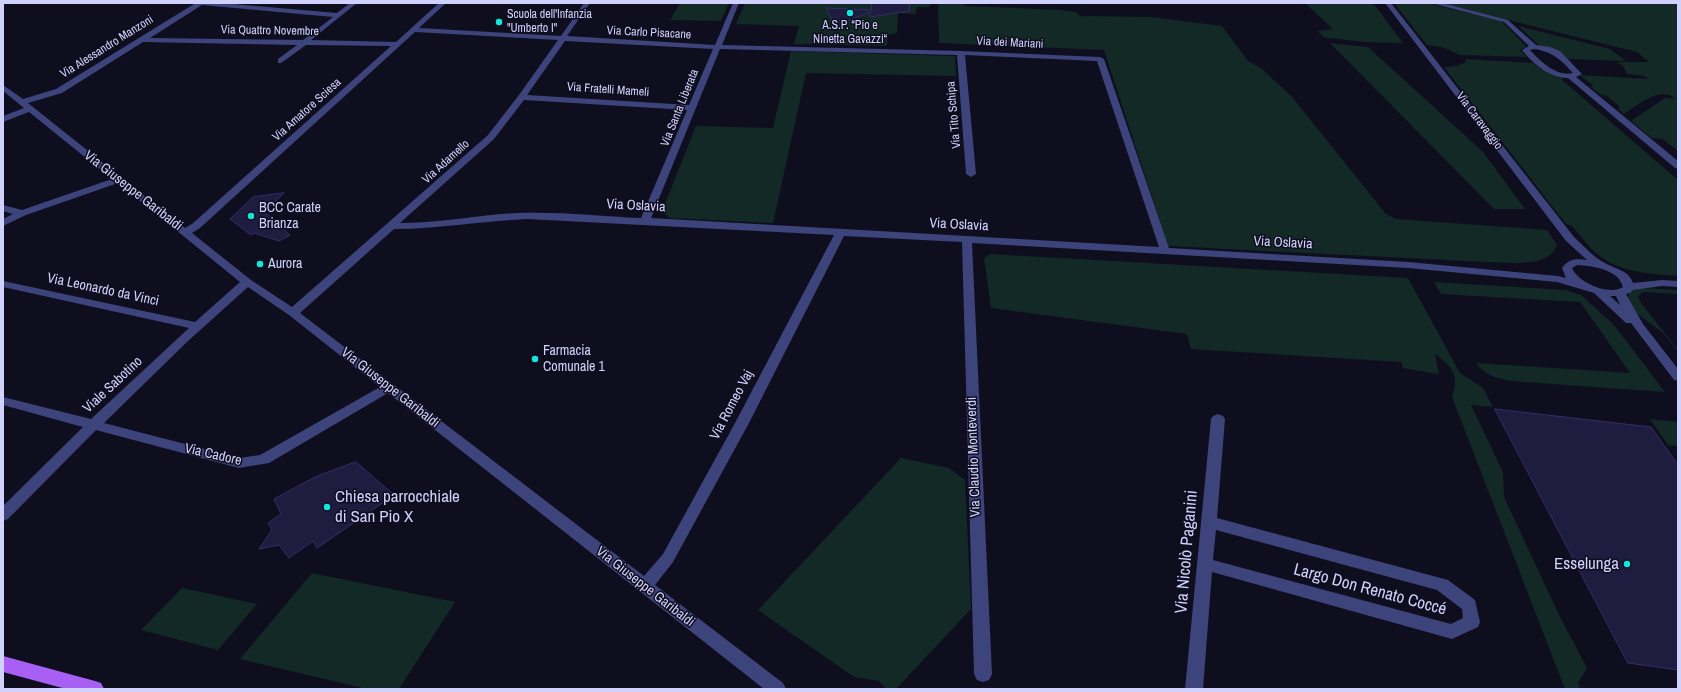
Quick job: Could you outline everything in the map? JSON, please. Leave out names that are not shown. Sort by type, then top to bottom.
[{"type":"main road","points":[[3,664],[95,689]]},
{"type":"street","points":[[197,3],[339,15]]},
{"type":"street","name":"Via Alessandro Manzoni","points":[[3,119],[26,106],[60,91],[200,3]]},
{"type":"street","points":[[281,61],[354,3]]},
{"type":"street","name":"Via Amatore Sciesa","points":[[185,232],[196,226],[443,3]]},
{"type":"street","name":"Via Adamello","points":[[293,313],[491,137],[522,97],[587,3]]},
{"type":"street","name":"Via Santa Liberata","points":[[645,221],[736,3]]},
{"type":"street","name":"Via Caravaggio","points":[[1388,3],[1570,239],[1599,265]]},
{"type":"street","points":[[1434,3],[1506,21],[1534,47]]},
{"type":"street","name":"Via Carlo Pisacane","points":[[413,30],[717,47]]},
{"type":"street","name":"Via Quattro Novembre","points":[[142,40],[398,44]]},
{"type":"street","name":"Via dei Mariani","points":[[717,47],[961,53],[1100,59],[1165,251]]},
{"type":"street","points":[[1534,47],[1547,49],[1556,53],[1576,71],[1576,75],[1570,76],[1547,70],[1526,50],[1534,47]]},
{"type":"street","name":"Via Tito Schipa","points":[[961,53],[971,174]]},
{"type":"street","points":[[1570,76],[1678,166]]},
{"type":"street","name":"Via Giuseppe Garibaldi","points":[[3,87],[247,282],[293,313],[777,689]]},
{"type":"street","name":"Via Fratelli Mameli","points":[[522,97],[693,108]]},
{"type":"street","points":[[3,223],[22,213],[118,180]]},
{"type":"street","points":[[3,208],[22,213]]},
{"type":"street","name":"Via Oslavia","points":[[392,226],[424,226],[501,217],[527,216],[645,221],[967,241],[1408,265],[1525,275],[1568,281],[1592,289]]},
{"type":"street","name":"Via Romeo Vaj","points":[[644,587],[668,558],[742,423],[840,233]]},
{"type":"street","name":"Via Caravaggio","points":[[1570,239],[1572,265]]},
{"type":"street","name":"Via Claudio Monteverdi","points":[[967,241],[983,674]]},
{"type":"street","points":[[1678,284],[1662,283],[1619,273],[1599,265],[1572,265],[1568,272],[1571,278],[1592,289],[1626,316],[1650,342],[1678,377]]},
{"type":"street","name":"Via Oslavia","points":[[1525,275],[1549,274],[1572,265]]},
{"type":"street","points":[[1619,273],[1629,283],[1625,290],[1625,303],[1650,342]]},
{"type":"street","name":"Viale Sabotino","points":[[3,515],[92,425],[197,326],[247,282]]},
{"type":"street","points":[[1592,289],[1625,290],[1662,283]]},
{"type":"street","name":"Via Leonardo da Vinci","points":[[3,284],[197,326]]},
{"type":"street","name":"Via Cadore","points":[[3,401],[239,463],[264,459],[388,387]]},
{"type":"street","name":"Via Nicolò Paganini","points":[[1194,689],[1218,419]]},
{"type":"street","name":"Largo Don Renato Coccé","points":[[1205,564],[1452,632],[1472,622],[1469,606],[1442,585],[1208,522]]},
{"type":"green space","points":[[680,3],[729,3],[721,21],[670,20]]},
{"type":"green space","points":[[745,3],[930,3],[930,7],[917,7],[915,14],[898,13],[897,33],[888,35],[887,46],[794,44],[799,26],[736,24]]},
{"type":"green space","points":[[938,3],[964,3],[965,6],[1061,10],[1076,12],[1080,16],[1151,17],[1222,26],[1248,61],[1261,68],[1292,97],[1386,214],[1396,219],[1547,230],[1557,245],[1553,253],[1545,258],[1537,261],[1516,263],[1168,246],[1104,50],[939,43]]},
{"type":"green space","points":[[1305,3],[1373,3],[1403,43],[1363,42],[1323,37],[1318,31],[1333,29]]},
{"type":"green space","points":[[1394,3],[1427,3],[1501,21],[1525,45],[1526,47],[1520,50],[1527,57],[1460,55],[1442,47],[1427,45]]},
{"type":"green space","points":[[1440,3],[1678,3],[1678,151],[1663,139],[1652,138],[1631,121],[1665,98],[1675,99],[1669,95],[1656,95],[1624,114],[1618,109],[1620,107],[1607,96],[1601,95],[1591,87],[1593,85],[1579,75],[1648,79],[1645,76],[1627,74],[1623,66],[1617,62],[1649,62],[1637,52]]},
{"type":"green space","points":[[1518,26],[1610,49],[1626,61],[1567,59],[1540,46]]},
{"type":"green space","points":[[1330,43],[1368,47],[1483,152],[1525,209],[1494,209]]},
{"type":"green space","points":[[791,51],[955,56],[956,76],[806,73],[773,223],[669,218],[662,211],[696,126],[773,128]]},
{"type":"green space","points":[[1465,59],[1533,63],[1541,69],[1565,78],[1561,79],[1678,180],[1678,276],[1628,270],[1609,262],[1593,250],[1572,226],[1566,224],[1444,67],[1457,66],[1466,62]]},
{"type":"green space","points":[[991,254],[1408,278],[1460,373],[1483,388],[1493,407],[1471,405],[1503,472],[1504,497],[1560,617],[1587,668],[1578,683],[1580,689],[1565,689],[1452,397],[1455,377],[1450,367],[1435,354],[1439,374],[1403,368],[1401,362],[1191,349],[1187,334],[991,308],[984,258]]},
{"type":"green space","points":[[1434,282],[1565,290],[1581,295],[1614,325],[1665,392],[1510,381],[1491,375],[1479,367],[1476,363],[1630,373],[1580,302],[1441,294]]},
{"type":"green space","points":[[1643,288],[1678,290],[1678,294],[1644,292],[1638,296],[1641,303],[1678,350],[1678,352],[1662,332],[1639,315],[1630,304],[1628,298],[1630,291]]},
{"type":"green space","points":[[1650,419],[1678,422],[1678,446],[1668,445]]},
{"type":"green space","points":[[901,458],[949,468],[965,480],[971,609],[896,689],[886,689],[879,681],[854,677],[758,610]]},
{"type":"green space","points":[[312,573],[455,602],[399,689],[367,689],[240,659]]},
{"type":"green space","points":[[182,588],[257,604],[218,650],[141,630]]},
{"type":"building","points":[[872,3],[909,3],[910,11],[870,17],[870,12],[845,22],[837,22],[832,20],[826,8],[871,10]]},
{"type":"building","name":"BCC Carate Brianza","points":[[284,193],[264,212],[281,224],[279,225],[290,235],[279,241],[254,233],[251,235],[230,219],[253,197]]},
{"type":"building","name":"Esselunga","points":[[1495,409],[1651,427],[1678,465],[1678,670],[1628,663]]},
{"type":"building","name":"Chiesa parrocchiale di San Pio X","points":[[356,462],[394,495],[317,548],[313,541],[289,558],[279,545],[259,549],[272,530],[268,523],[281,514],[274,499],[315,477]]},
{"type":"place","name":"A.S.P. “Pio e Ninetta Gavazzi“","points":[[850,13]]},
{"type":"place","name":"Scuola dell'Infanzia \"Umberto I\"","points":[[499,22]]},
{"type":"place","name":"BCC Carate Brianza","points":[[251,216]]},
{"type":"place","name":"Aurora","points":[[260,264]]},
{"type":"place","name":"Farmacia Comunale 1","points":[[535,359]]},
{"type":"place","name":"Chiesa parrocchiale di San Pio X","points":[[327,507]]},
{"type":"place","name":"Esselunga","points":[[1627,564]]}]
